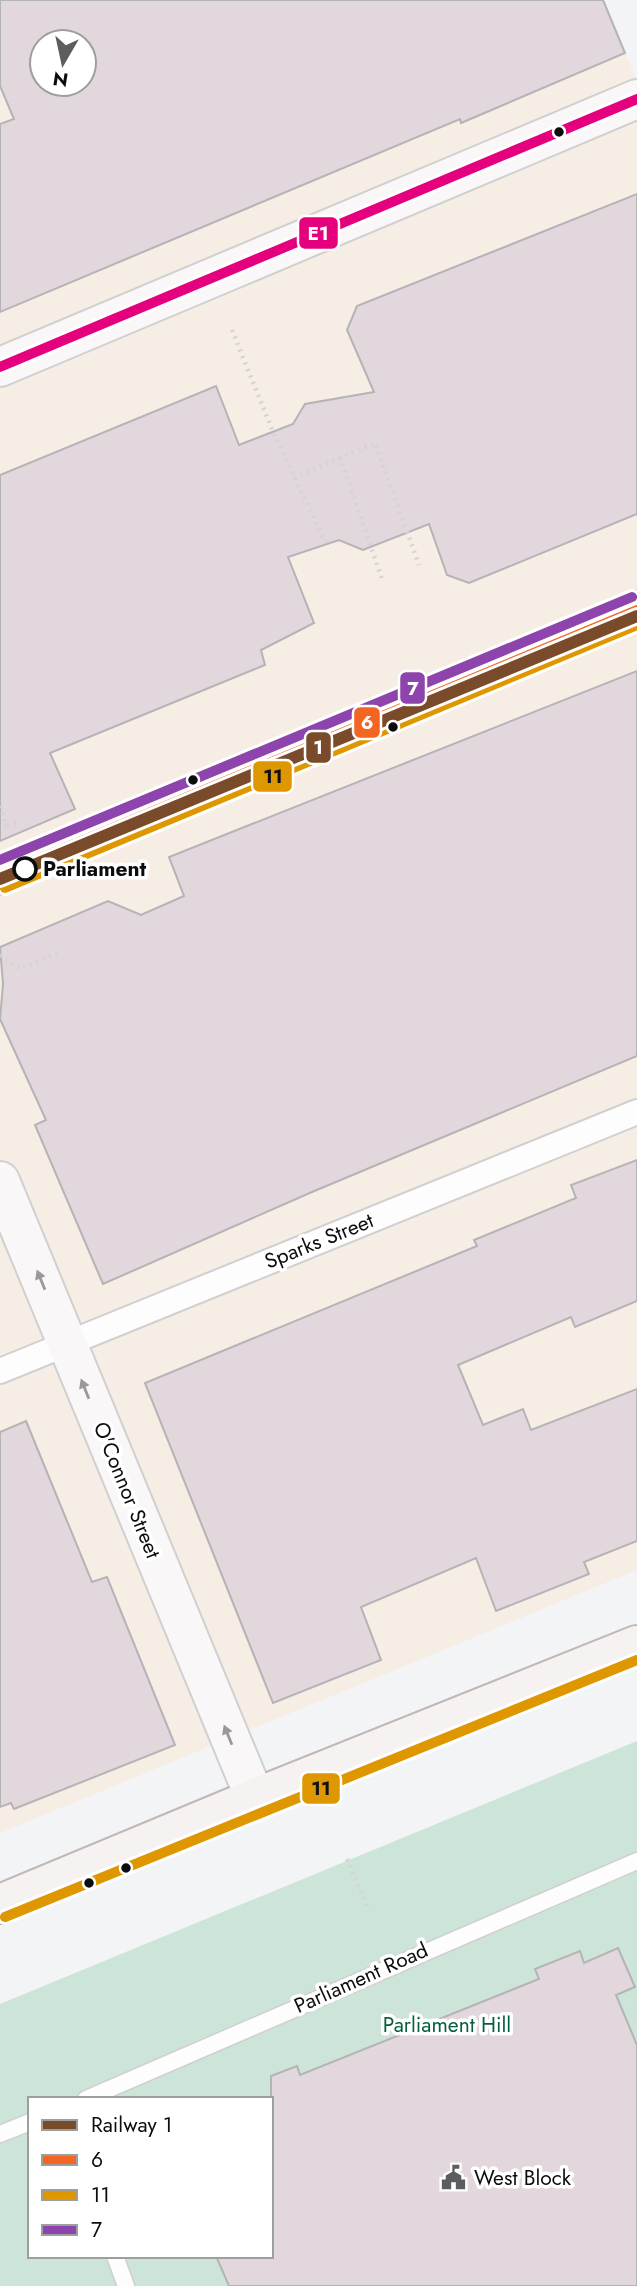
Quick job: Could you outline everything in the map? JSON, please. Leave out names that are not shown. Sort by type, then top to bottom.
[{"type":"main road","points":[[0,367],[637,99]]},
{"type":"main road","name":"O'Connor Street","points":[[0,1181],[255,1798]]},
{"type":"main road","points":[[0,1904],[255,1798],[637,1645]]},
{"type":"street","points":[[0,874],[637,610]]},
{"type":"street","name":"Sparks Street","points":[[0,1371],[637,1112]]},
{"type":"lane","name":"Parliament Road","points":[[91,2097],[637,1861]]},
{"type":"lane","points":[[0,2134],[28,2123]]},
{"type":"lane","points":[[116,2258],[126,2286]]},
{"type":"path","points":[[232,330],[294,478],[326,544]]},
{"type":"path","points":[[294,478],[375,443],[419,565]]},
{"type":"path","points":[[340,457],[382,579]]},
{"type":"path","points":[[0,806],[7,825],[0,828]]},
{"type":"path","points":[[0,955],[20,968],[57,953]]},
{"type":"path","points":[[346,1859],[369,1911]]},
{"type":"shaded area","points":[[0,0],[604,0],[637,81],[637,1570],[0,1833]]},
{"type":"green space","name":"Parliament Hill","points":[[637,1741],[637,2286],[0,2286],[0,2004]]},
{"type":"building","points":[[0,0],[603,0],[625,53],[461,123],[460,119],[0,312],[0,124],[14,119],[0,86]]},
{"type":"building","points":[[637,194],[637,514],[469,583],[447,575],[429,524],[363,550],[339,540],[288,557],[314,623],[261,650],[265,665],[50,753],[75,809],[0,841],[0,475],[216,386],[239,445],[293,424],[305,404],[374,392],[347,330],[357,306]]},
{"type":"building","points":[[637,671],[637,1056],[312,1192],[103,1284],[35,1125],[46,1120],[0,1019],[3,984],[0,947],[108,901],[141,915],[184,896],[169,857]]},
{"type":"building","points":[[637,1160],[637,1301],[575,1327],[571,1317],[458,1365],[483,1425],[523,1409],[531,1430],[637,1389],[637,1541],[584,1562],[589,1574],[496,1611],[476,1558],[361,1607],[381,1660],[273,1703],[145,1383],[477,1246],[474,1240],[576,1198],[571,1185]]},
{"type":"building","points":[[26,1421],[92,1582],[107,1577],[175,1745],[14,1809],[11,1803],[0,1807],[0,1432]]},
{"type":"building","name":"West Block","points":[[618,1948],[635,1987],[616,1995],[637,2045],[637,2286],[229,2286],[217,2258],[273,2258],[271,2076],[297,2066],[300,2075],[539,1979],[535,1969],[580,1951],[584,1963]]},
{"type":"rail line","name":"1","points":[[0,879],[637,616]]},
{"type":"transit line","name":"E1","points":[[0,367],[637,99]]},
{"type":"transit line","name":"7","points":[[0,860],[632,597]]},
{"type":"transit line","name":"6","points":[[0,875],[637,610]]},
{"type":"transit line","name":"11","points":[[5,888],[637,625]]},
{"type":"transit line","name":"11","points":[[5,1917],[637,1660]]},
{"type":"place","name":"Parliament","points":[[25,869]]},
{"type":"place","name":"West Block","points":[[454,2178]]}]
